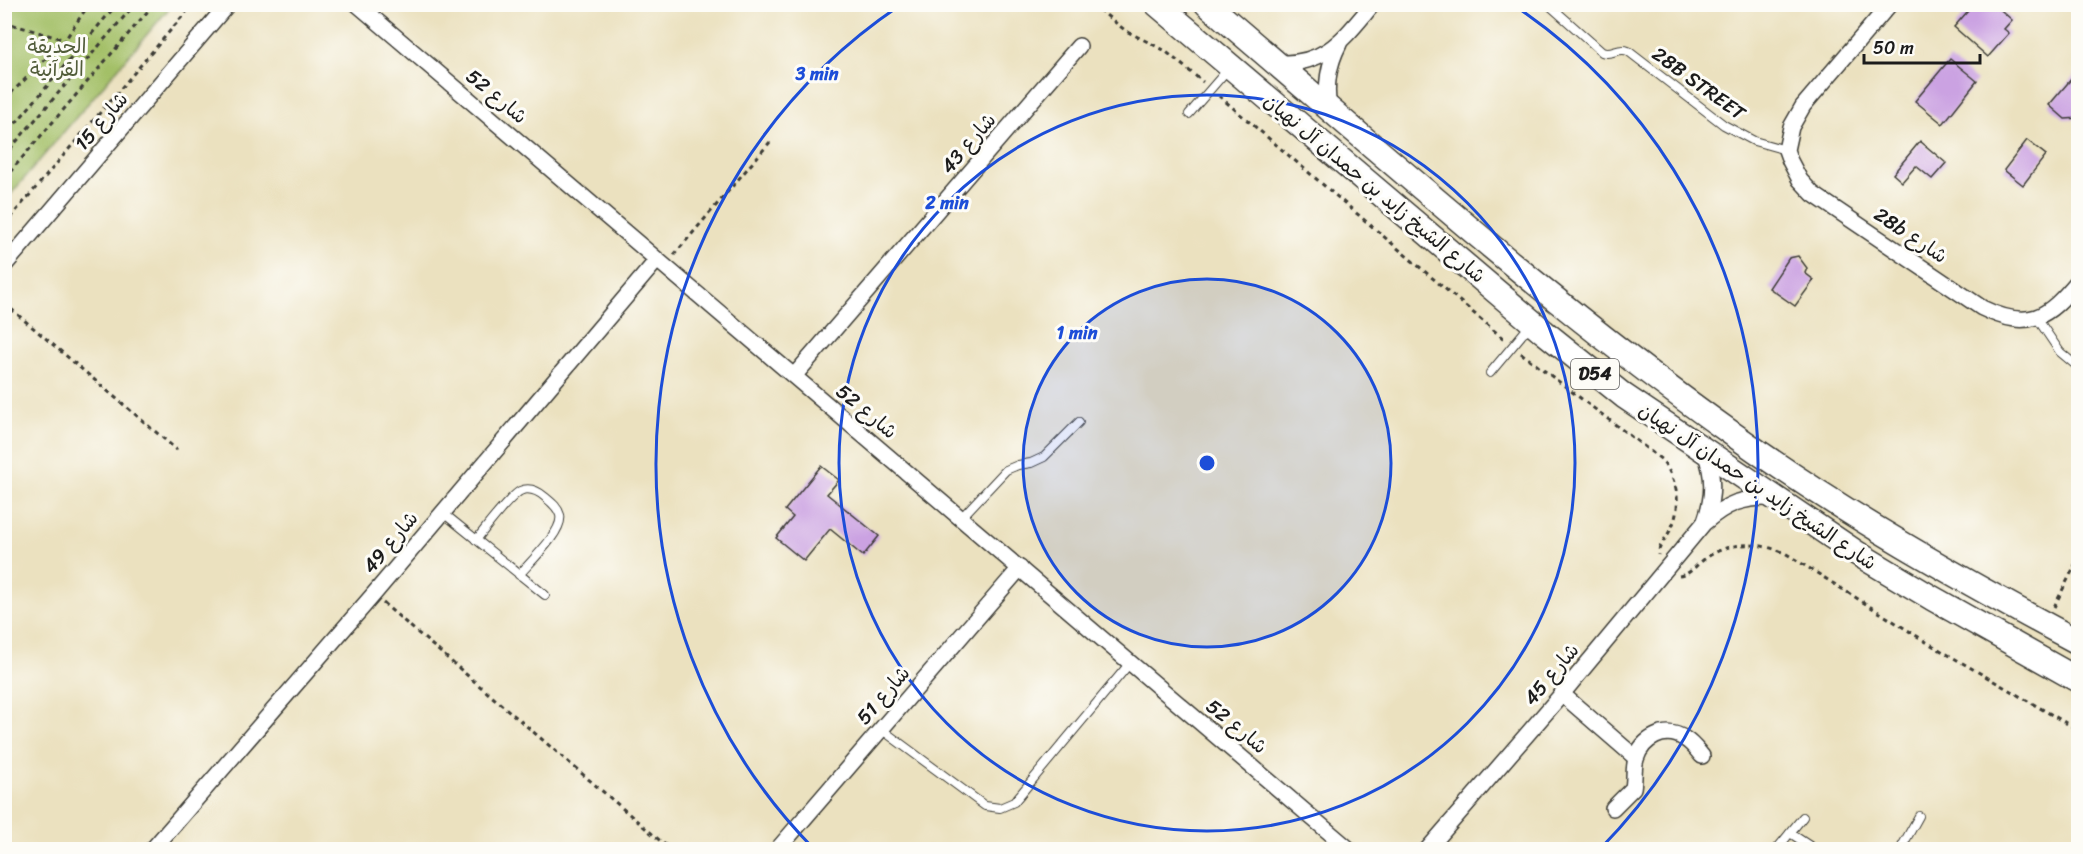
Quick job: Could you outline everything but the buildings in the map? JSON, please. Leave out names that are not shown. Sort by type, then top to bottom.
[{"type":"main road","name":"شارع الشيخ زايد بن حمدان آل نهيان","points":[[1157,4],[1533,322],[1624,396],[1855,552],[2079,680]]},
{"type":"main road","name":"شارع الشيخ زايد بن حمدان آل نهيان","points":[[1207,4],[1488,244],[1618,348],[1734,436],[1866,522],[1978,588],[2079,642]]},
{"type":"main road","points":[[1504,297],[1540,315],[1594,356],[1605,358],[1618,348]]},
{"type":"main road","points":[[1624,396],[1628,387],[1642,383],[1692,416],[1734,436]]},
{"type":"street","name":"شارع 15","points":[[4,266],[228,4]]},
{"type":"street","name":"شارع 52","points":[[357,4],[1350,849]]},
{"type":"street","points":[[1276,63],[1309,60],[1330,51],[1339,44],[1373,4]]},
{"type":"street","points":[[1786,150],[1791,127],[1803,105],[1890,4]]},
{"type":"street","points":[[1329,108],[1328,75],[1339,44]]},
{"type":"street","name":"شارع 43","points":[[794,376],[1079,46]]},
{"type":"street","name":"28b شارع","points":[[1786,150],[1794,171],[1814,194],[1983,308],[2007,318],[2027,320],[2037,318]]},
{"type":"street","name":"شارع 49","points":[[152,849],[373,595],[442,512],[661,263]]},
{"type":"street","points":[[2037,318],[2054,307],[2079,281]]},
{"type":"street","name":"شارع 45","points":[[1704,523],[1711,506],[1713,488],[1711,469],[1705,452]]},
{"type":"street","name":"شارع 45","points":[[1427,849],[1562,694],[1704,523],[1719,510],[1736,502],[1755,497],[1774,498]]},
{"type":"street","name":"شارع 51","points":[[777,849],[1020,568]]},
{"type":"street","points":[[1562,694],[1636,758]]},
{"type":"street","points":[[1613,808],[1633,788],[1636,758],[1640,749],[1656,735],[1676,734],[1686,739],[1702,756]]},
{"type":"lane","name":"28B STREET","points":[[1548,4],[1602,51],[1609,54],[1622,49],[1628,51],[1724,124],[1754,141],[1786,150]]},
{"type":"lane","points":[[1189,114],[1230,66]]},
{"type":"lane","points":[[2037,318],[2060,352],[2079,367]]},
{"type":"lane","points":[[1490,373],[1533,322]]},
{"type":"lane","points":[[961,518],[1006,471],[1044,457],[1079,422]]},
{"type":"lane","points":[[476,540],[518,492],[531,489],[543,495],[557,507],[561,518],[560,524],[519,575]]},
{"type":"lane","points":[[442,512],[545,596]]},
{"type":"lane","points":[[881,729],[985,806],[1000,807],[1014,802],[1130,663]]},
{"type":"lane","points":[[1900,849],[1919,816]]},
{"type":"lane","points":[[1776,849],[1803,817]]},
{"type":"lane","points":[[1790,833],[1816,849]]},
{"type":"path","points":[[4,100],[65,40],[89,4]]},
{"type":"path","points":[[4,136],[117,4]]},
{"type":"path","points":[[4,156],[135,4]]},
{"type":"path","points":[[4,179],[154,4]]},
{"type":"path","points":[[4,225],[193,4]]},
{"type":"path","points":[[1092,4],[1118,26],[1164,50],[1512,346],[1656,455],[1671,473],[1677,488],[1678,504],[1675,520],[1658,554],[1659,560],[1676,575],[1681,576],[1690,572],[1708,556],[1733,546],[1760,545],[1772,548],[1785,553],[1928,643],[2079,730]]},
{"type":"path","points":[[4,22],[65,40]]},
{"type":"path","points":[[661,263],[770,142]]},
{"type":"path","points":[[4,303],[177,450]]},
{"type":"path","points":[[2045,624],[2079,559]]},
{"type":"path","points":[[373,595],[671,849]]},
{"type":"green space","name":"الحديقة القرآنية","points":[[4,5],[172,5],[5,201]]}]
